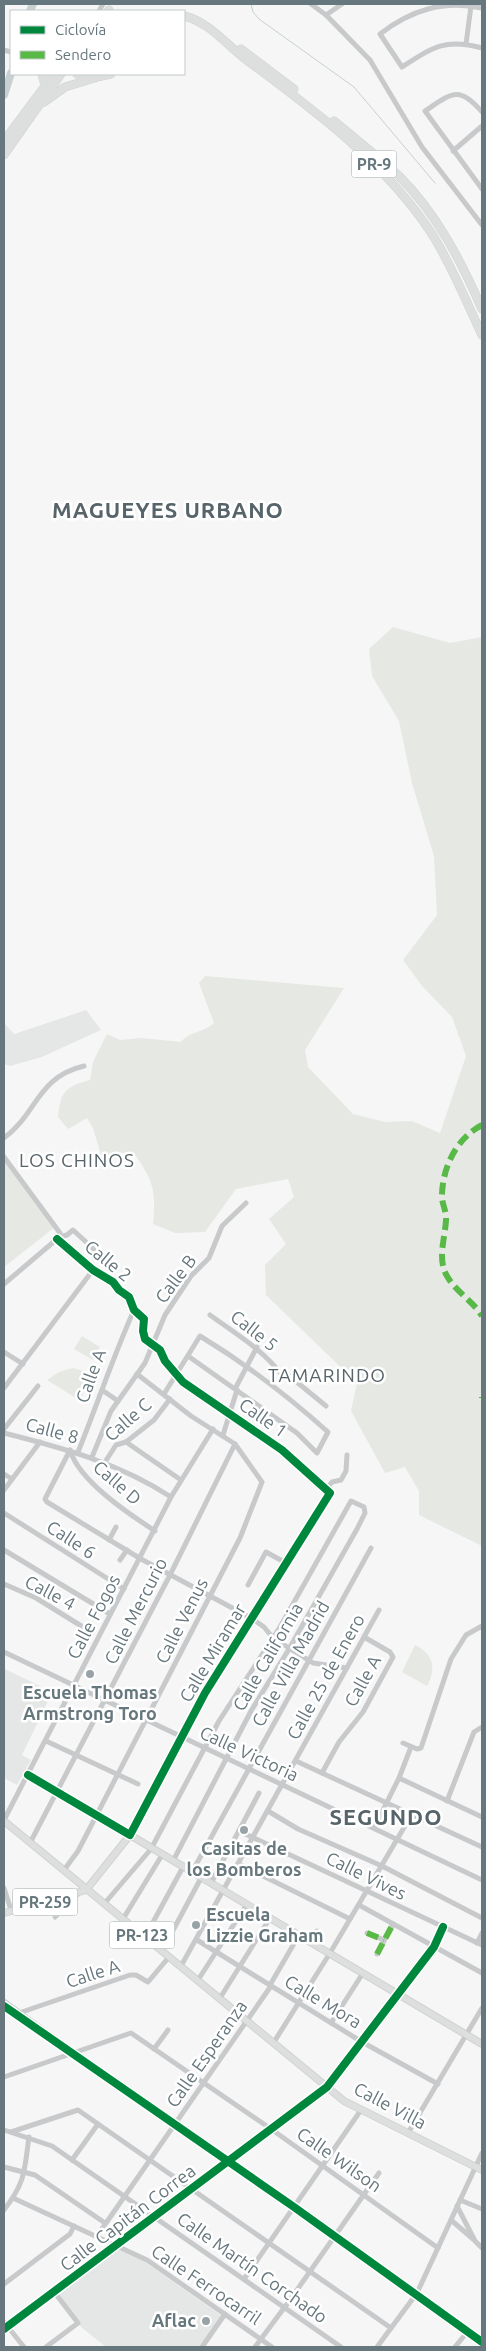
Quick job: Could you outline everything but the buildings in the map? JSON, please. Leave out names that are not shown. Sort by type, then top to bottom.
[{"type":"highway","points":[[185,14],[203,18],[218,33]]},
{"type":"highway","name":"PR-9","points":[[218,33],[310,102],[400,178],[441,229],[460,261],[482,309]]},
{"type":"highway","name":"PR-9","points":[[218,33],[332,126],[395,186],[425,224],[446,258],[482,335]]},
{"type":"highway","points":[[42,75],[45,86]]},
{"type":"highway","points":[[4,141],[53,75]]},
{"type":"highway","points":[[4,155],[60,75]]},
{"type":"highway","points":[[88,75],[100,76]]},
{"type":"highway","points":[[36,110],[60,89],[106,75]]},
{"type":"main road","name":"Calle Villa","points":[[4,1820],[64,1870],[83,1891],[123,1919],[327,2087],[361,2110],[479,2168]]},
{"type":"main road","points":[[130,1836],[482,2044]]},
{"type":"main road","name":"Calle Miramar","points":[[83,1891],[130,1836]]},
{"type":"main road","name":"PR-259","points":[[4,1913],[83,1891]]},
{"type":"street","points":[[311,4],[326,15],[370,60],[422,147],[482,225]]},
{"type":"street","points":[[326,15],[342,4]]},
{"type":"street","points":[[482,8],[436,5],[412,13],[380,34],[402,67],[432,48],[454,43],[482,48]]},
{"type":"street","points":[[466,44],[471,6]]},
{"type":"street","points":[[482,112],[470,98],[460,93],[449,95],[425,110],[482,189]]},
{"type":"street","points":[[453,151],[482,126]]},
{"type":"street","points":[[476,181],[482,176]]},
{"type":"street","points":[[4,1138],[16,1128],[39,1093],[49,1083],[72,1068],[84,1066]]},
{"type":"street","points":[[4,1157],[60,1232],[58,1238]]},
{"type":"street","name":"Calle B","points":[[92,1458],[111,1411],[137,1374],[153,1346],[165,1315],[191,1276],[209,1258],[222,1226],[246,1203]]},
{"type":"street","points":[[4,1284],[58,1238],[67,1235],[73,1230],[98,1253]]},
{"type":"street","name":"Calle 2","points":[[58,1238],[94,1270],[113,1282],[119,1290],[129,1297],[134,1310],[144,1320],[144,1335],[153,1346]]},
{"type":"street","points":[[4,1388],[94,1270]]},
{"type":"street","name":"Calle A","points":[[78,1452],[117,1346],[134,1310]]},
{"type":"street","name":"Calle 5","points":[[210,1314],[257,1347],[282,1375],[287,1374],[326,1406]]},
{"type":"street","name":"Calle C","points":[[164,1394],[200,1336],[235,1358],[246,1368]]},
{"type":"street","name":"Calle 1","points":[[153,1346],[160,1350],[165,1361],[183,1382],[282,1450],[329,1489]]},
{"type":"street","points":[[223,1435],[236,1390],[257,1347]]},
{"type":"street","points":[[4,1352],[23,1364]]},
{"type":"street","points":[[188,1356],[296,1433],[317,1453],[328,1432],[277,1389],[246,1368]]},
{"type":"street","points":[[137,1374],[191,1416],[235,1444]]},
{"type":"street","points":[[4,1431],[38,1386]]},
{"type":"street","points":[[102,1390],[118,1400]]},
{"type":"street","name":"Calle C","points":[[103,1461],[118,1443],[126,1442],[154,1420],[170,1398]]},
{"type":"street","name":"Calle Fogos","points":[[4,1820],[110,1614],[141,1559],[171,1497],[214,1429]]},
{"type":"street","name":"Calle 8","points":[[4,1431],[103,1461]]},
{"type":"street","points":[[4,1490],[40,1442]]},
{"type":"street","points":[[126,1442],[181,1480]]},
{"type":"street","name":"Calle Venus","points":[[97,1815],[240,1538],[262,1482],[235,1444]]},
{"type":"street","name":"Calle Mercurio","points":[[30,1843],[170,1575],[235,1444]]},
{"type":"street","points":[[70,1450],[46,1500],[141,1559],[210,1598],[251,1618],[264,1627],[273,1638],[308,1660],[317,1665],[347,1668]]},
{"type":"street","name":"Calle D","points":[[70,1450],[72,1458],[87,1476],[123,1508],[155,1531]]},
{"type":"street","name":"Calle Miramar","points":[[130,1836],[209,1688],[286,1562],[332,1482],[340,1482],[344,1475],[347,1455]]},
{"type":"street","points":[[103,1461],[136,1476],[171,1497]]},
{"type":"street","points":[[4,1474],[12,1479]]},
{"type":"street","name":"Calle California","points":[[173,1861],[228,1759],[251,1711],[289,1649],[365,1513],[364,1507],[351,1501],[273,1638]]},
{"type":"street","name":"Calle 6","points":[[4,1513],[124,1590]]},
{"type":"street","points":[[109,1540],[116,1528]]},
{"type":"street","name":"Calle Villa Madrid","points":[[192,1872],[371,1548]]},
{"type":"street","points":[[4,1550],[110,1614]]},
{"type":"street","points":[[120,1560],[126,1550]]},
{"type":"street","points":[[248,1585],[266,1552],[286,1562]]},
{"type":"street","name":"Calle 4","points":[[4,1584],[36,1598],[82,1627]]},
{"type":"street","name":"Calle 25 de Enero","points":[[181,1966],[379,1610]]},
{"type":"street","points":[[403,1743],[411,1747],[421,1748],[454,1654],[466,1635],[480,1627]]},
{"type":"street","name":"Calle A","points":[[322,1773],[339,1742],[369,1702],[393,1659],[390,1652],[364,1637]]},
{"type":"street","points":[[104,1904],[151,1849],[235,1695],[273,1638]]},
{"type":"street","name":"Calle Victoria","points":[[4,1652],[482,1880]]},
{"type":"street","points":[[198,1682],[209,1688]]},
{"type":"street","points":[[447,1801],[474,1732],[482,1727]]},
{"type":"street","points":[[46,1741],[138,1784]]},
{"type":"street","points":[[374,1828],[411,1747]]},
{"type":"street","points":[[296,1761],[482,1847]]},
{"type":"street","points":[[28,1775],[130,1836]]},
{"type":"street","points":[[398,1778],[482,1818]]},
{"type":"street","points":[[211,1883],[259,1793]]},
{"type":"street","points":[[268,1812],[298,1828],[382,1866],[482,1918]]},
{"type":"street","points":[[274,2042],[330,1953],[412,1814]]},
{"type":"street","points":[[64,1870],[78,1851],[97,1815]]},
{"type":"street","name":"Calle Vives","points":[[239,1831],[480,1944]]},
{"type":"street","points":[[123,1919],[162,1855]]},
{"type":"street","points":[[239,1864],[350,1919]]},
{"type":"street","points":[[145,1937],[183,1867]]},
{"type":"street","points":[[162,1951],[201,1878]]},
{"type":"street","points":[[4,1888],[11,1910]]},
{"type":"street","points":[[55,1917],[83,1891]]},
{"type":"street","points":[[198,1980],[247,1904]]},
{"type":"street","points":[[359,1905],[482,1973]]},
{"type":"street","points":[[220,1998],[270,1918]]},
{"type":"street","points":[[377,1954],[393,1924]]},
{"type":"street","name":"Calle Capitán Correa","points":[[5,2326],[55,2293],[191,2188],[327,2087],[434,1947],[443,1927]]},
{"type":"street","points":[[311,1942],[317,1931]]},
{"type":"street","points":[[367,1933],[384,1940]]},
{"type":"street","points":[[480,1944],[482,1933]]},
{"type":"street","name":"Calle Esperanza","points":[[97,2236],[270,1986],[299,1935]]},
{"type":"street","name":"Calle Mora","points":[[197,1940],[362,2042],[438,2084]]},
{"type":"street","name":"Calle A","points":[[18,2013],[130,1975],[136,1975],[148,1982],[169,1957]]},
{"type":"street","points":[[331,2023],[363,1973]]},
{"type":"street","points":[[4,2001],[73,2053],[416,2293],[482,2342]]},
{"type":"street","points":[[4,2006],[18,2013]]},
{"type":"street","points":[[408,2133],[482,2008]]},
{"type":"street","points":[[154,2049],[168,2030]]},
{"type":"street","name":"Calle Wilson","points":[[73,2053],[131,2033],[271,2129],[438,2248]]},
{"type":"street","points":[[4,2077],[73,2053]]},
{"type":"street","points":[[11,2132],[78,2110],[391,2328]]},
{"type":"street","points":[[244,2279],[361,2110]]},
{"type":"street","points":[[72,2160],[98,2124]]},
{"type":"street","name":"Calle Martín Corchado","points":[[4,2130],[46,2143],[341,2347]]},
{"type":"street","points":[[4,2210],[9,2200],[20,2188],[29,2137]]},
{"type":"street","points":[[377,2347],[416,2293],[460,2200],[479,2168],[482,2153]]},
{"type":"street","points":[[4,2167],[35,2175],[105,2223]]},
{"type":"street","points":[[255,2347],[310,2272],[378,2173]]},
{"type":"street","name":"Calle Ferrocarril","points":[[9,2200],[74,2226],[147,2260],[272,2347]]},
{"type":"street","points":[[460,2200],[482,2209]]},
{"type":"street","points":[[457,2206],[474,2241]]},
{"type":"street","points":[[450,2220],[482,2248]]},
{"type":"street","points":[[4,2284],[70,2234],[74,2226]]},
{"type":"street","points":[[46,2347],[78,2322],[55,2293]]},
{"type":"street","points":[[202,2347],[225,2314]]},
{"type":"street","points":[[5,2326],[24,2347]]},
{"type":"street","points":[[455,2347],[468,2331]]},
{"type":"shaded area","points":[[393,627],[450,643],[482,637],[482,1546],[419,1515],[419,1491],[405,1467],[385,1473],[351,1411],[357,1383],[266,1295],[265,1265],[286,1244],[269,1219],[294,1197],[288,1179],[236,1189],[205,1232],[175,1233],[153,1224],[154,1195],[147,1173],[136,1156],[119,1152],[103,1162],[93,1128],[87,1118],[68,1129],[58,1117],[61,1101],[66,1091],[75,1085],[90,1080],[93,1062],[107,1034],[120,1040],[141,1038],[181,1042],[188,1036],[214,1023],[199,983],[205,976],[344,988],[305,1050],[308,1067],[353,1114],[385,1122],[412,1121],[440,1133],[466,1056],[452,1017],[422,986],[403,960],[437,915],[434,856],[412,783],[399,721],[372,676],[369,649]]},
{"type":"shaded area","points":[[86,1010],[101,1030],[42,1057],[10,1066],[4,1064],[4,1023],[14,1034]]},
{"type":"shaded area","points":[[4,1160],[55,1227],[4,1267]]},
{"type":"shaded area","points":[[82,1336],[100,1347],[93,1360],[74,1349]]},
{"type":"shaded area","points":[[73,1368],[94,1374],[79,1400],[47,1380],[59,1372]]},
{"type":"shaded area","points":[[415,1645],[426,1653],[432,1662],[432,1673],[427,1686],[402,1672]]},
{"type":"shaded area","points":[[5,1669],[44,1688],[40,1696],[48,1701],[22,1755],[31,1760],[17,1785],[4,1778]]},
{"type":"shaded area","points":[[117,2249],[142,2260],[222,2316],[199,2347],[106,2347],[81,2327],[58,2295]]},
{"type":"waterway","points":[[30,10],[33,4]]},
{"type":"waterway","points":[[251,4],[253,12],[259,19],[354,87],[435,183]]},
{"type":"waterway","points":[[4,95],[10,75]]},
{"type":"marked path","points":[[482,1125],[465,1137],[453,1154],[445,1173],[442,1197],[446,1217],[442,1249],[444,1269],[451,1282],[482,1316]]},
{"type":"marked path","points":[[377,1954],[393,1924]]},
{"type":"marked path","points":[[367,1933],[384,1940]]},
{"type":"cycle path","points":[[28,1775],[130,1835],[205,1693],[330,1493],[282,1450],[183,1382],[165,1361],[160,1350],[145,1339],[143,1331],[144,1319],[134,1310],[129,1297],[119,1290],[113,1282],[93,1270],[57,1239]]},
{"type":"cycle path","points":[[4,2329],[327,2087],[434,1947],[443,1927]]},
{"type":"cycle path","points":[[4,2006],[294,2207],[482,2342]]},
{"type":"place","name":"Escuela Thomas Armstrong Toro","points":[[90,1674]]},
{"type":"place","name":"Casitas de los Bomberos","points":[[244,1830]]},
{"type":"place","name":"Escuela Lizzie Graham","points":[[196,1925]]},
{"type":"place","name":"Aflac","points":[[206,2321]]},
{"type":"district","name":"MAGUEYES URBANO","points":[[168,510]]},
{"type":"district","name":"LOS CHINOS","points":[[77,1160]]},
{"type":"district","name":"TAMARINDO","points":[[327,1375]]},
{"type":"district","name":"SEGUNDO","points":[[386,1817]]}]
